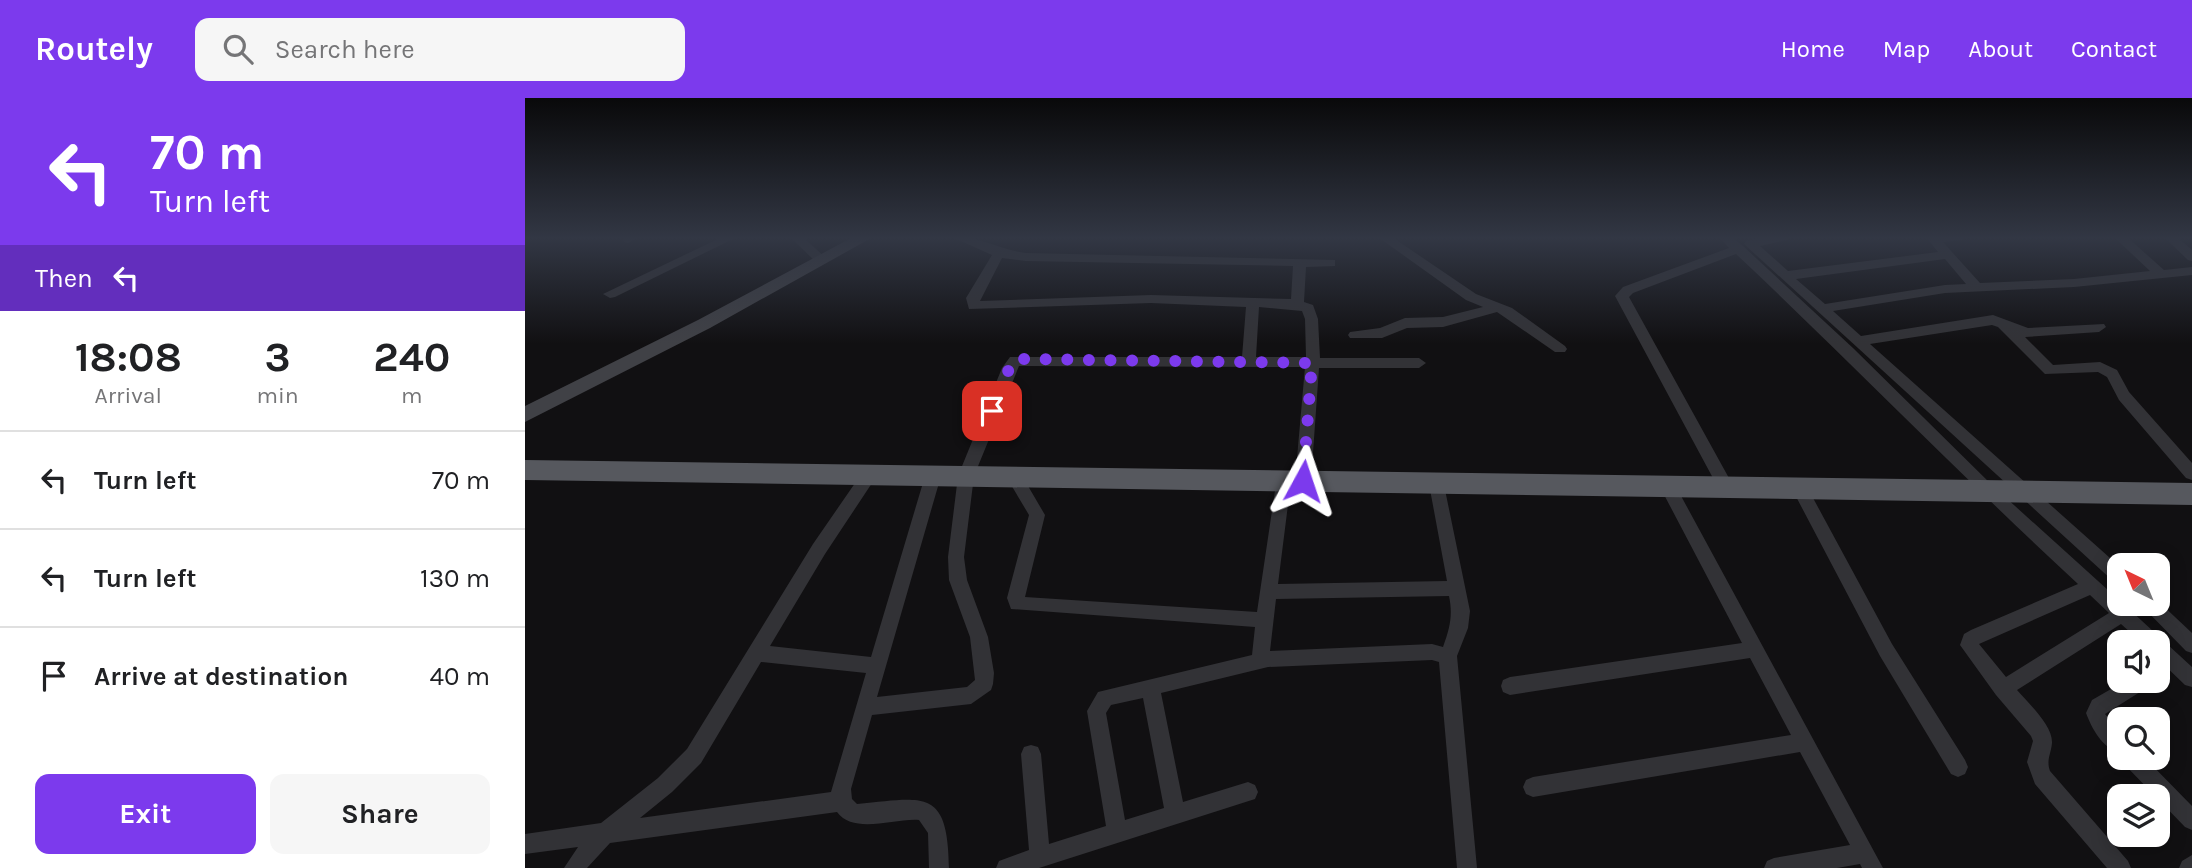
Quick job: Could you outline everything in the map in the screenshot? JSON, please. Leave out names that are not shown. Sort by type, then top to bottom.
[{"type":"highway","points":[[525,470],[2192,494]]},
{"type":"main road","points":[[525,415],[798,273]]},
{"type":"street","points":[[610,294],[655,273]]},
{"type":"street","points":[[987,273],[973,298],[974,306],[1151,299],[1297,304],[1305,305],[1311,312],[1312,363],[1293,481],[1268,592],[1260,660]]},
{"type":"street","points":[[1297,304],[1299,273]]},
{"type":"street","points":[[1436,273],[1471,297],[1500,307],[1560,349]]},
{"type":"street","points":[[1671,273],[1629,290],[1622,296],[1727,489]]},
{"type":"street","points":[[1773,273],[1849,351],[2007,491],[2107,567]]},
{"type":"street","points":[[1780,273],[1857,341],[2007,491],[2107,599]]},
{"type":"street","points":[[1784,276],[1808,273]]},
{"type":"street","points":[[1964,273],[1977,288]]},
{"type":"street","points":[[1821,309],[1945,289],[2074,284],[2178,273]]},
{"type":"street","points":[[1249,362],[1253,303]]},
{"type":"street","points":[[1355,335],[1383,333],[1405,323],[1443,322],[1500,307]]},
{"type":"street","points":[[1857,341],[1980,320],[2001,322],[2027,333],[2099,327]]},
{"type":"street","points":[[2001,322],[2050,370],[2100,368],[2112,374],[2124,396],[2192,474]]},
{"type":"street","points":[[865,707],[971,695],[984,684],[985,673],[979,637],[956,571],[966,476],[1009,368],[1015,361],[1419,363]]},
{"type":"street","points":[[933,476],[846,768],[841,801],[847,810],[855,814],[918,809],[928,811],[935,818],[938,829],[939,868]]},
{"type":"street","points":[[574,868],[604,834],[665,785],[694,756],[819,549],[868,477]]},
{"type":"street","points":[[1015,478],[1037,514],[1016,598],[1017,604],[1264,620]]},
{"type":"street","points":[[1437,484],[1461,621],[1448,656],[1458,794],[1468,868]]},
{"type":"street","points":[[1668,487],[1869,861],[1774,868]]},
{"type":"street","points":[[1800,489],[1886,650],[1958,767]]},
{"type":"street","points":[[2093,586],[1970,640],[1972,650],[2038,730],[2043,741],[2037,762],[2042,777],[2121,868]]},
{"type":"street","points":[[1268,592],[1457,588]]},
{"type":"street","points":[[2003,689],[2120,616]]},
{"type":"street","points":[[2125,616],[2140,630]]},
{"type":"street","points":[[2161,616],[2192,645]]},
{"type":"street","points":[[1510,686],[1753,649]]},
{"type":"street","points":[[1117,833],[1096,711],[1105,698],[1260,660],[1432,652],[1448,656]]},
{"type":"street","points":[[757,653],[878,666]]},
{"type":"street","points":[[2170,668],[2192,679]]},
{"type":"street","points":[[1150,686],[1175,815]]},
{"type":"street","points":[[2107,731],[2095,713],[2099,706],[2121,693]]},
{"type":"street","points":[[1533,787],[1805,742]]},
{"type":"street","points":[[1031,754],[1040,857]]},
{"type":"street","points":[[2144,770],[2192,820]]},
{"type":"street","points":[[1006,868],[1248,792]]},
{"type":"street","points":[[525,844],[841,801]]},
{"type":"route","points":[[992,411],[1011,364],[1023,359],[1312,363],[1303,481]]}]
